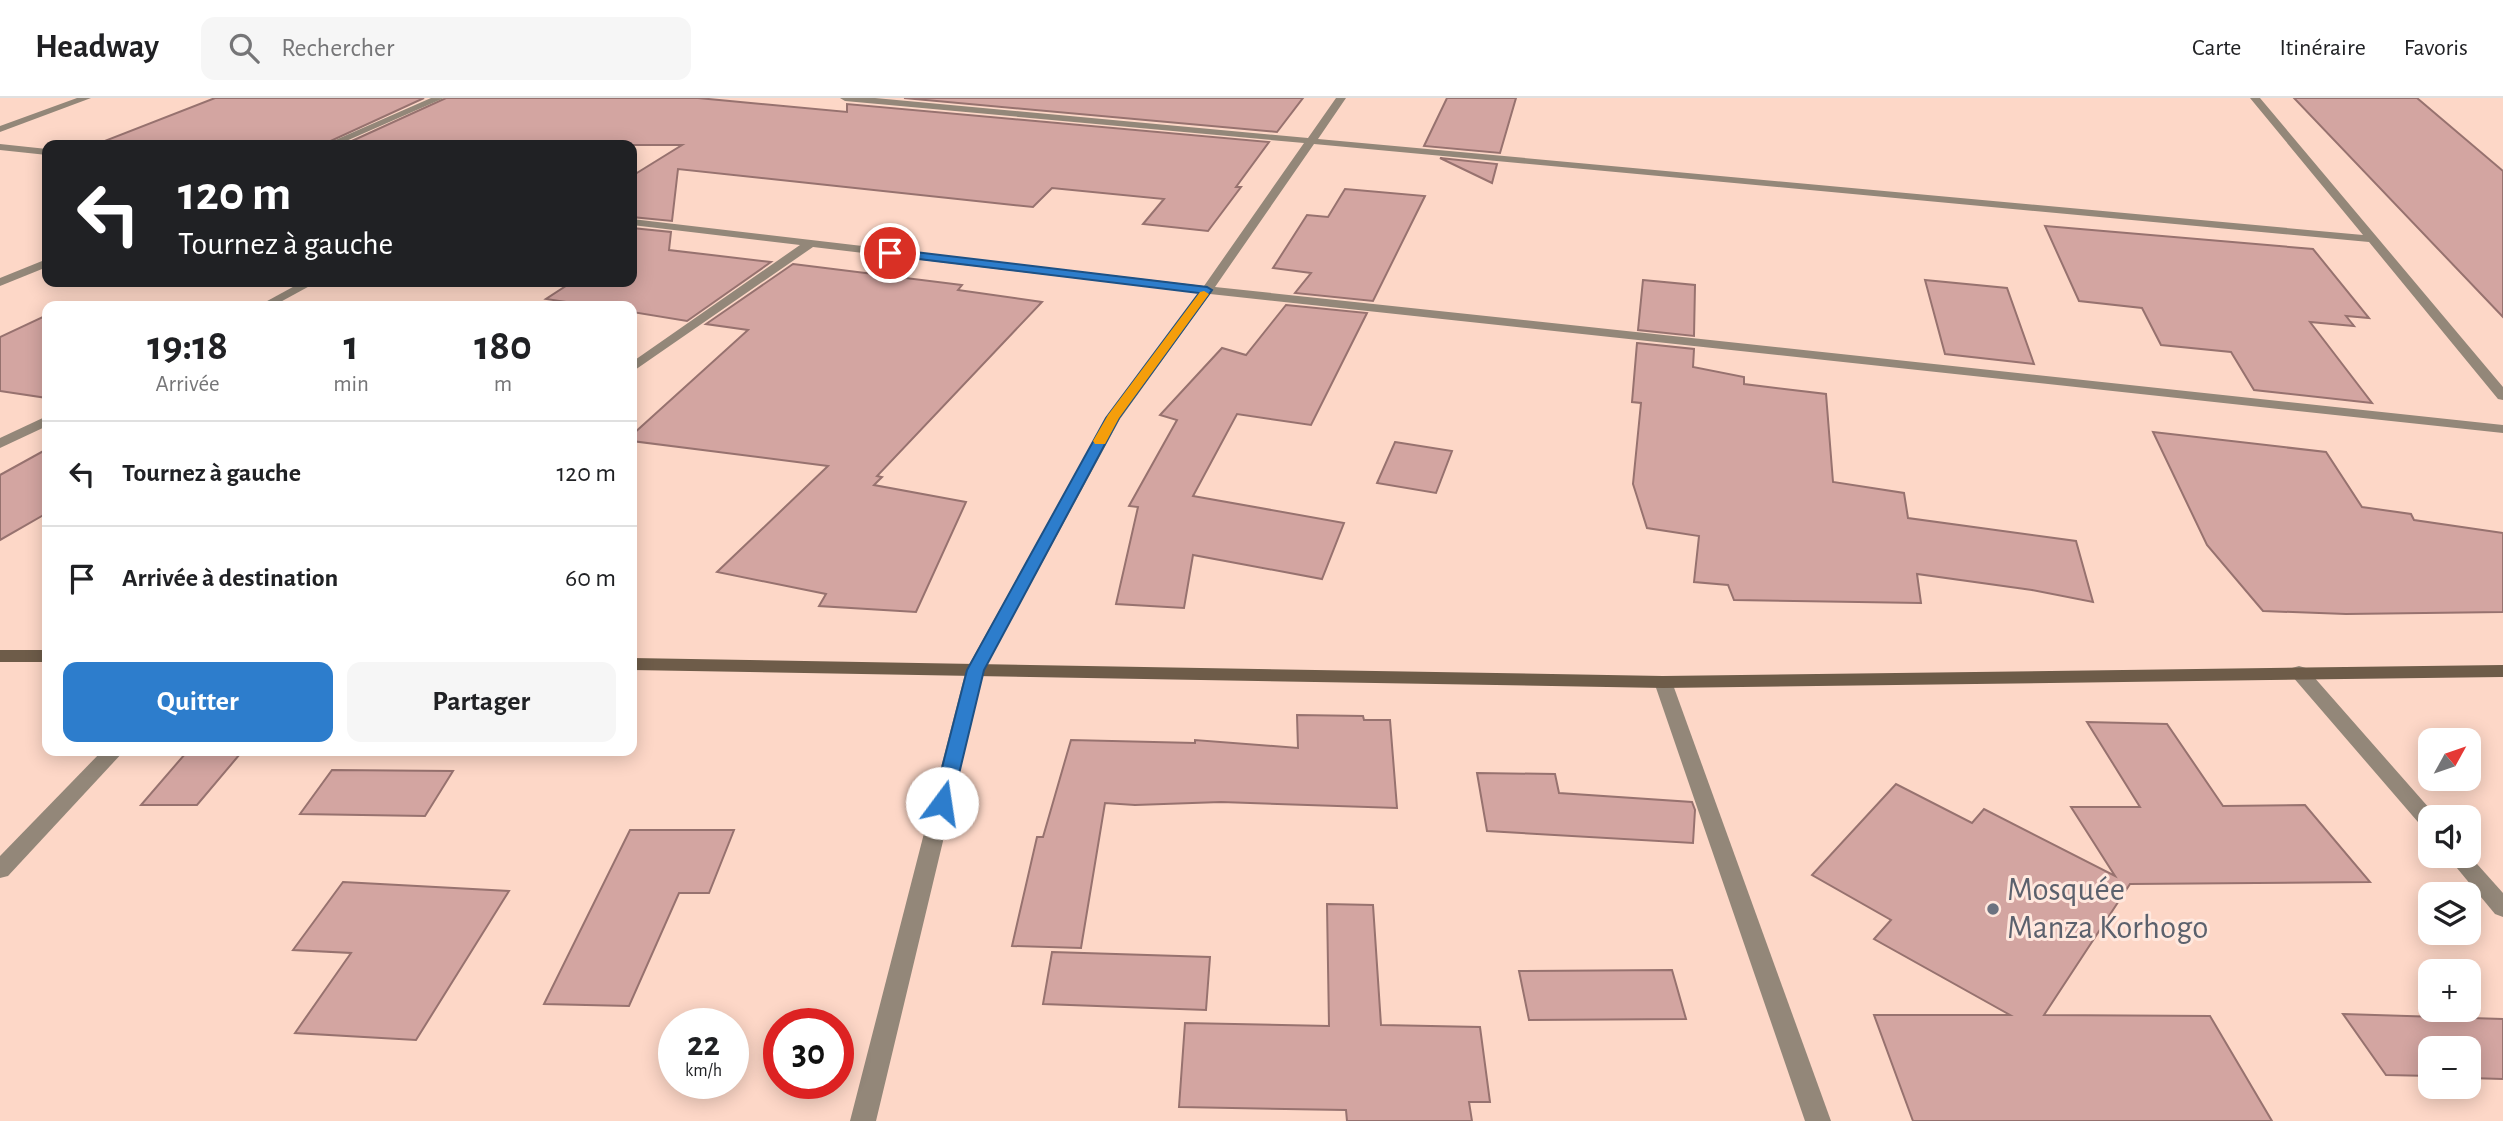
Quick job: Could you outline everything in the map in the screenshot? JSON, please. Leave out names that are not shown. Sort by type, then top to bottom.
[{"type":"street","points":[[0,129],[86,98]]},
{"type":"street","points":[[341,140],[439,98]]},
{"type":"street","points":[[845,98],[2373,239]]},
{"type":"street","points":[[863,1121],[975,670],[1113,418],[1207,290],[1341,98]]},
{"type":"street","points":[[2255,98],[2503,396]]},
{"type":"street","points":[[0,147],[42,151]]},
{"type":"street","points":[[637,223],[1207,290],[2503,429]]},
{"type":"street","points":[[637,365],[811,243]]},
{"type":"street","points":[[0,282],[42,265]]},
{"type":"street","points":[[274,301],[301,287]]},
{"type":"street","points":[[0,444],[42,423]]},
{"type":"street","points":[[0,656],[42,656]]},
{"type":"street","points":[[637,664],[1662,682],[2503,671]]},
{"type":"street","points":[[2298,672],[2418,809]]},
{"type":"street","points":[[1662,682],[1818,1121]]},
{"type":"street","points":[[0,870],[80,783],[109,756]]},
{"type":"street","points":[[2468,868],[2503,908]]},
{"type":"building","points":[[215,98],[424,98],[333,140],[107,140]]},
{"type":"building","points":[[446,98],[698,98],[847,112],[847,104],[1269,142],[1236,187],[1241,187],[1208,231],[1143,224],[1164,199],[1052,188],[1033,207],[678,169],[672,221],[637,218],[637,173],[682,145],[637,145],[637,140],[354,140]]},
{"type":"building","points":[[904,98],[1303,98],[1277,132]]},
{"type":"building","points":[[1447,98],[1516,98],[1500,153],[1424,146]]},
{"type":"building","points":[[2294,98],[2417,98],[2503,171],[2503,317]]},
{"type":"building","points":[[1440,158],[1497,164],[1492,183]]},
{"type":"building","points":[[1345,189],[1425,196],[1373,301],[1295,293],[1311,273],[1273,268],[1307,215],[1328,217]]},
{"type":"building","points":[[2045,226],[2313,249],[2369,318],[2346,316],[2354,326],[2310,322],[2372,403],[2254,390],[2231,352],[2161,345],[2142,308],[2079,301]]},
{"type":"building","points":[[637,229],[671,232],[669,250],[771,262],[687,321],[637,313],[637,301],[546,299],[564,287],[637,287]]},
{"type":"building","points":[[793,264],[962,285],[958,290],[1042,302],[877,476],[882,477],[874,485],[966,502],[916,612],[819,606],[826,594],[717,572],[828,466],[637,442],[637,430],[748,330],[706,324]]},
{"type":"building","points":[[1643,280],[1695,285],[1694,336],[1638,330]]},
{"type":"building","points":[[1925,280],[2007,288],[2034,364],[1945,354]]},
{"type":"building","points":[[1286,305],[1367,313],[1311,425],[1237,414],[1193,496],[1344,523],[1322,579],[1193,555],[1184,608],[1116,604],[1138,507],[1129,506],[1177,420],[1160,415],[1222,348],[1246,355]]},
{"type":"building","points":[[42,317],[42,397],[0,391],[0,337]]},
{"type":"building","points":[[1637,343],[1694,349],[1693,367],[1744,377],[1744,384],[1826,394],[1833,482],[1904,493],[1908,518],[2076,541],[2093,602],[2032,590],[1917,574],[1921,603],[1734,600],[1728,585],[1694,582],[1699,536],[1647,528],[1633,484],[1641,403],[1632,402]]},
{"type":"building","points":[[2153,432],[2326,452],[2362,507],[2411,514],[2414,520],[2503,533],[2503,612],[2346,614],[2263,611],[2207,545]]},
{"type":"building","points":[[1395,442],[1452,451],[1436,493],[1377,483]]},
{"type":"building","points":[[42,452],[42,516],[0,540],[0,475]]},
{"type":"building","points":[[1297,715],[1363,716],[1364,720],[1390,720],[1397,808],[1221,802],[1135,805],[1105,803],[1081,948],[1012,946],[1037,837],[1043,837],[1071,740],[1195,743],[1195,740],[1298,748]]},
{"type":"building","points":[[2087,722],[2167,724],[2223,806],[2305,805],[2370,882],[2130,884],[2044,1015],[2210,1016],[2272,1121],[1913,1121],[1874,1015],[2010,1015],[1874,939],[1891,920],[1812,875],[1896,784],[1972,823],[1984,809],[2115,876],[2071,807],[2140,807]]},
{"type":"building","points":[[183,756],[238,756],[197,805],[141,805]]},
{"type":"building","points":[[332,770],[453,771],[425,816],[300,814]]},
{"type":"building","points":[[1477,773],[1555,774],[1559,793],[1692,802],[1695,810],[1693,843],[1487,831]]},
{"type":"building","points":[[630,830],[734,830],[709,893],[679,893],[629,1006],[544,1004]]},
{"type":"building","points":[[343,882],[509,891],[416,1040],[295,1033],[351,953],[293,950]]},
{"type":"building","points":[[1327,904],[1373,905],[1381,1025],[1480,1027],[1490,1102],[1469,1102],[1472,1121],[1347,1121],[1346,1110],[1179,1107],[1185,1023],[1329,1026]]},
{"type":"building","points":[[1052,952],[1210,957],[1206,1010],[1043,1004]]},
{"type":"building","points":[[1672,970],[1686,1019],[1529,1020],[1519,971]]},
{"type":"building","points":[[2343,1014],[2418,1016],[2418,1022],[2481,1022],[2481,1018],[2503,1019],[2503,1079],[2481,1078],[2481,1036],[2418,1036],[2418,1076],[2386,1075]]},
{"type":"slow traffic","points":[[1100,441],[1113,418],[1204,294]]},
{"type":"place","name":"Mosquée Manza Korhogo","points":[[1993,909]]},
{"type":"route","points":[[890,253],[1207,290],[1113,418],[975,670],[942,803]]}]
